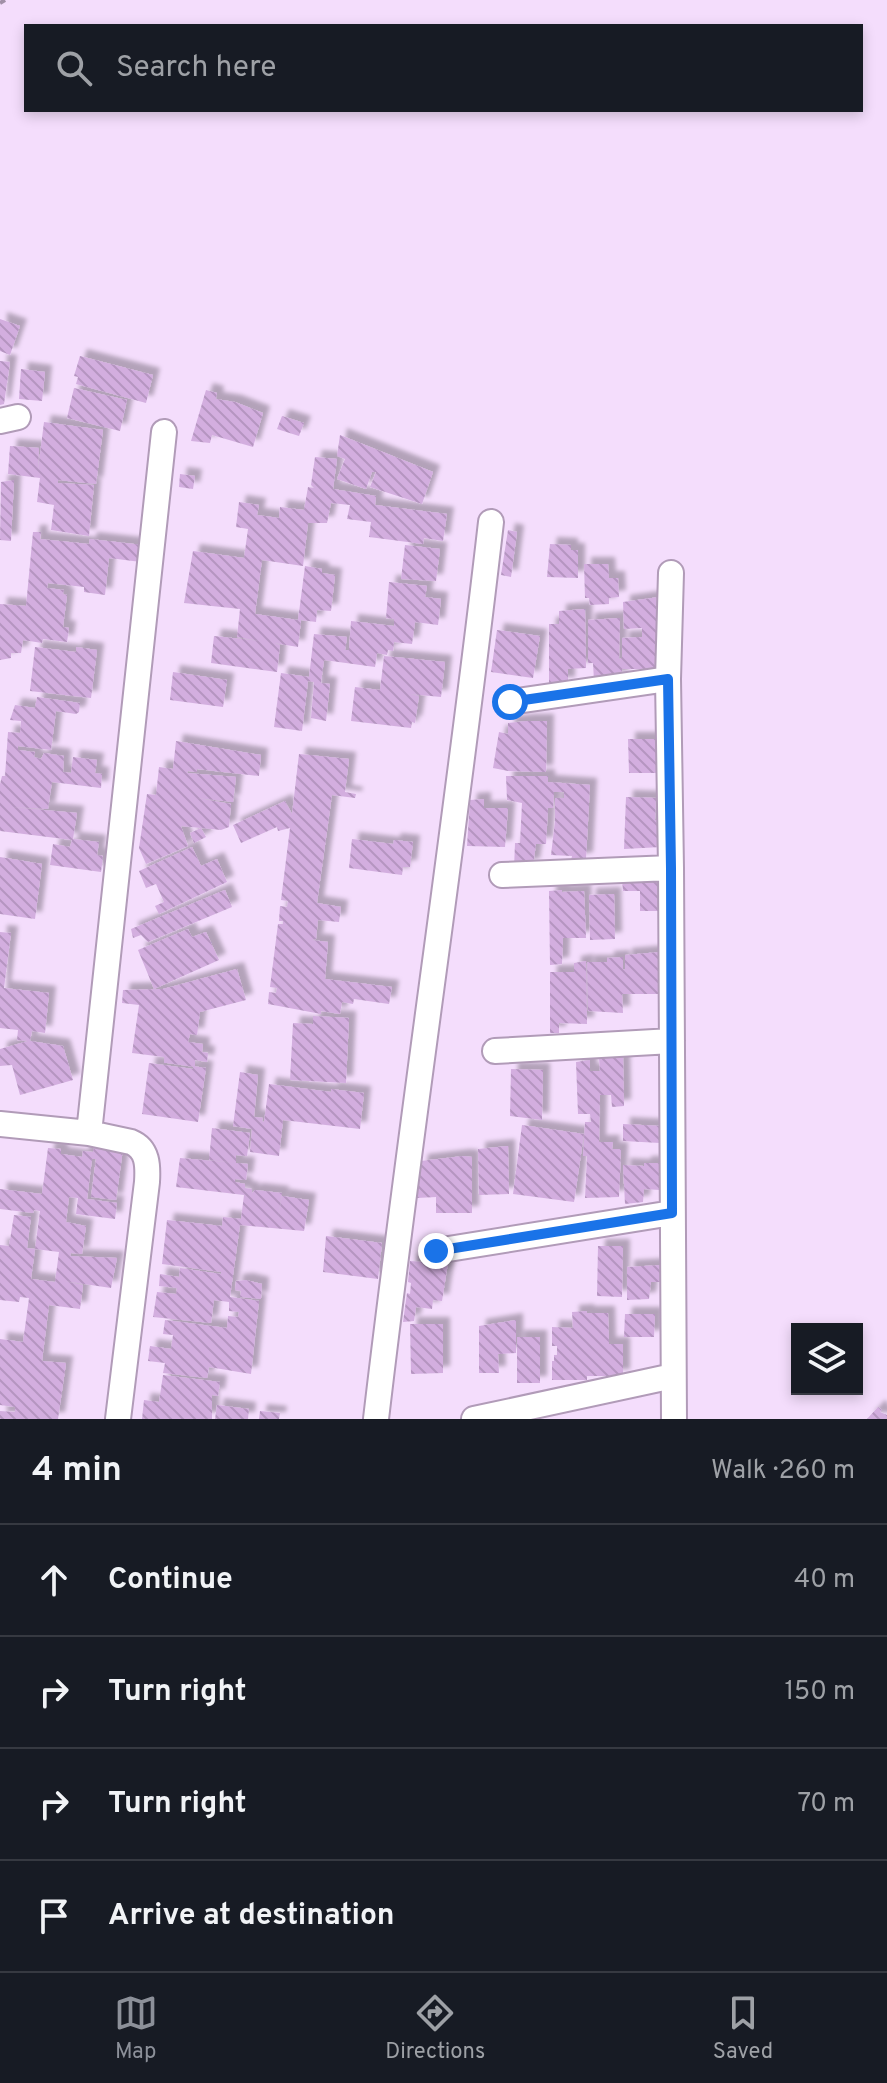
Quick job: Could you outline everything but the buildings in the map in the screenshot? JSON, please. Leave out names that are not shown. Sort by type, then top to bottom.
[{"type":"street","points":[[89,1133],[164,432]]},
{"type":"street","points":[[376,1419],[491,522]]},
{"type":"street","points":[[671,573],[668,679],[674,1419]]},
{"type":"street","points":[[510,702],[668,679]]},
{"type":"street","points":[[502,875],[671,868]]},
{"type":"street","points":[[495,1051],[672,1041]]},
{"type":"street","points":[[0,1124],[89,1133],[137,1145],[145,1156],[148,1166],[118,1419]]},
{"type":"street","points":[[436,1251],[672,1213]]},
{"type":"street","points":[[474,1419],[673,1376]]},
{"type":"path","points":[[0,3],[5,0]]},
{"type":"route","points":[[436,1251],[672,1213],[668,679],[510,702]]}]
